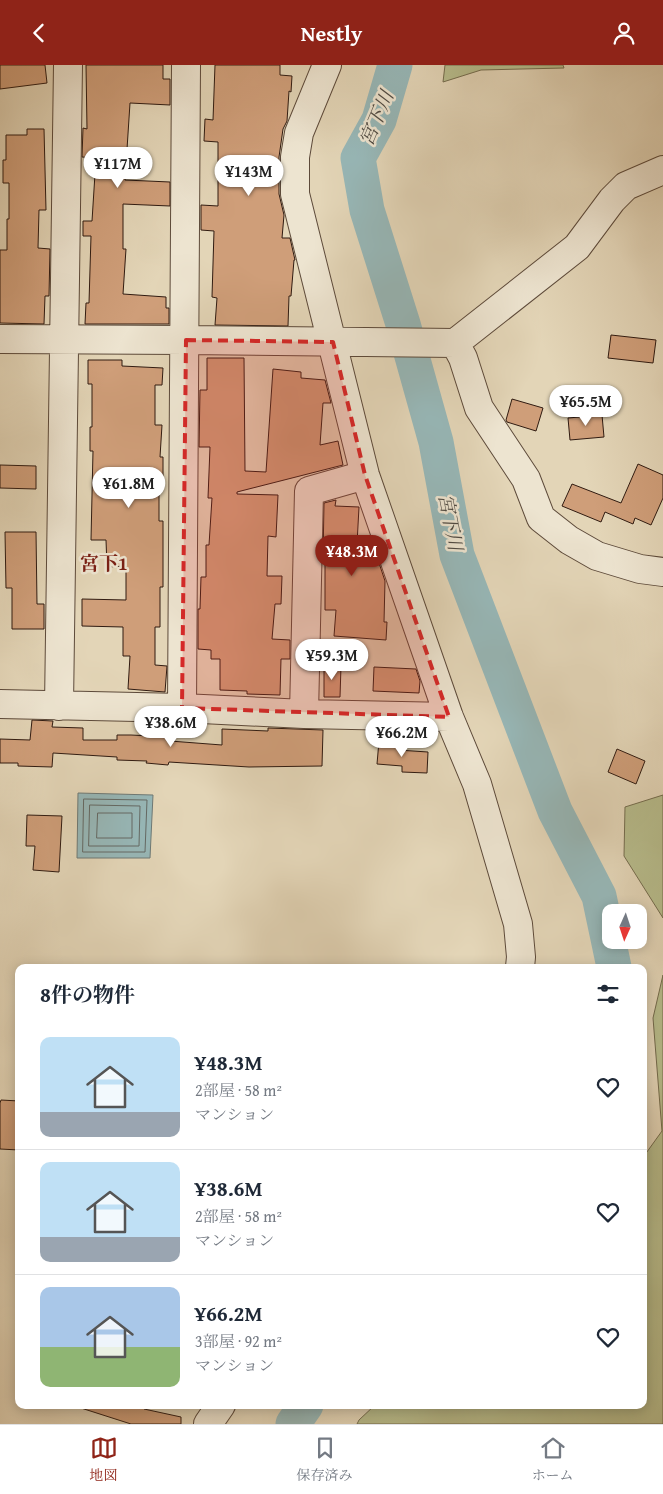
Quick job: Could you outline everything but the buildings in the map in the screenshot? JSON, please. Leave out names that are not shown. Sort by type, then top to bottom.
[{"type":"street","points":[[59,706],[68,65]]},
{"type":"street","points":[[182,708],[186,340],[186,65]]},
{"type":"street","points":[[327,65],[299,133],[295,157],[295,194],[365,475],[449,717],[477,784],[518,924],[520,964]]},
{"type":"street","points":[[0,339],[447,343],[577,247],[612,200],[626,186],[663,170]]},
{"type":"street","points":[[447,343],[463,358],[479,409],[526,479],[541,517],[569,540],[597,556],[640,569],[663,572]]},
{"type":"street","points":[[304,714],[309,491],[365,475]]},
{"type":"street","points":[[0,704],[449,717]]},
{"type":"street","points":[[208,1424],[219,1409]]},
{"type":"highlighted area","points":[[186,340],[333,342],[365,475],[449,717],[182,708]]},
{"type":"green space","points":[[445,65],[563,65],[564,68],[481,70],[443,82]]},
{"type":"green space","points":[[663,795],[663,918],[624,856],[625,807]]},
{"type":"green space","points":[[663,975],[663,1424],[357,1424],[371,1409],[647,1409],[647,1152],[662,1131],[653,1018]]},
{"type":"water","points":[[78,793],[153,795],[150,858],[77,858]]},
{"type":"waterway","name":"宮下川","points":[[395,65],[379,120],[358,158],[367,210],[403,324],[436,442],[457,555],[555,811],[599,896],[613,964]]},
{"type":"waterway","name":"宮下川","points":[[293,1424],[303,1409]]},
{"type":"district","name":"宮下1","points":[[104,563]]}]
